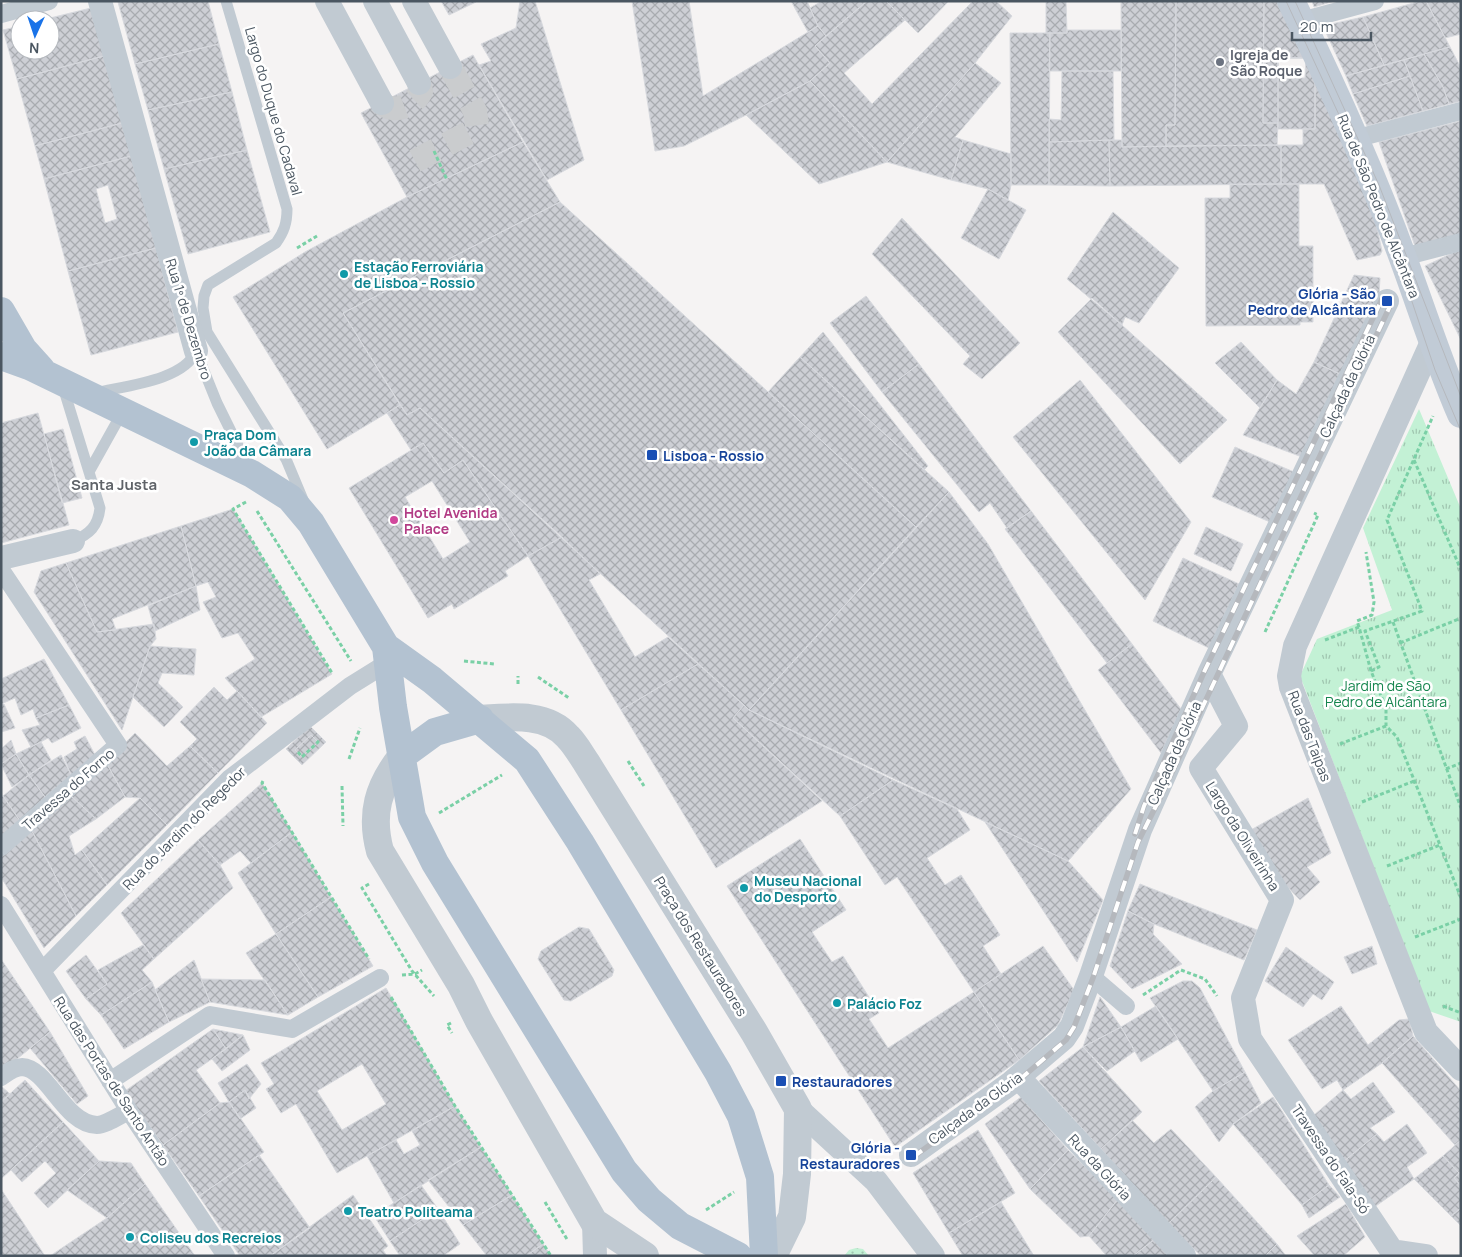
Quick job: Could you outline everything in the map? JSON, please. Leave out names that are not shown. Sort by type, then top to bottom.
[{"type":"main road","name":"Rua de São Pedro de Alcântara","points":[[1296,11],[1354,139],[1403,257],[1432,342],[1454,380],[1448,414]]},
{"type":"main road","points":[[1,311],[23,349],[55,378]]},
{"type":"main road","points":[[1,356],[55,378],[252,474],[290,498],[311,522],[386,655],[416,828],[434,863],[624,1171],[649,1200],[680,1226],[738,1256]]},
{"type":"main road","points":[[386,655],[480,719],[527,760],[585,850],[718,1072],[741,1116],[760,1177],[764,1256]]},
{"type":"main road","name":"Praça dos Restauradores","points":[[402,756],[435,732],[480,719]]},
{"type":"street","points":[[1,14],[49,1]]},
{"type":"street","name":"Rua 1º de Dezembro","points":[[100,1],[205,348]]},
{"type":"street","points":[[328,1],[382,103]]},
{"type":"street","points":[[374,1],[419,83]]},
{"type":"street","points":[[414,1],[450,67]]},
{"type":"street","points":[[1296,11],[1375,1]]},
{"type":"street","points":[[1354,139],[1461,111]]},
{"type":"street","points":[[1403,257],[1461,242]]},
{"type":"street","name":"Calçada da Glória","points":[[911,1155],[1018,1078],[1064,1038],[1072,1026],[1091,976],[1140,830],[1209,674],[1387,301]]},
{"type":"street","name":"Rua das Taipas","points":[[1432,342],[1295,646],[1289,676],[1291,686],[1426,1032],[1461,1069]]},
{"type":"street","points":[[1,558],[72,541]]},
{"type":"street","name":"Travessa do Forno","points":[[1,570],[118,745],[1,847]]},
{"type":"street","name":"Rua do Jardim do Regedor","points":[[42,971],[229,779],[342,692],[386,655]]},
{"type":"street","name":"Largo da Oliveirinha","points":[[1209,674],[1236,726],[1201,768],[1282,900],[1243,998],[1250,1039]]},
{"type":"street","name":"Praça dos Restauradores","points":[[480,719],[510,717],[544,720],[567,735],[586,762],[726,986],[798,1109]]},
{"type":"street","name":"Praça dos Restauradores","points":[[402,756],[387,774],[378,800],[374,827],[380,851],[461,984],[479,1021],[594,1222],[595,1256]]},
{"type":"street","name":"Rua das Portas de Santo Antão","points":[[1,904],[128,1110],[226,1256]]},
{"type":"street","points":[[1091,976],[1126,1006]]},
{"type":"street","points":[[110,1081],[210,1015],[292,1029],[380,978]]},
{"type":"street","name":"Travessa do Fala-Só","points":[[1250,1039],[1393,1253],[1426,1256]]},
{"type":"street","points":[[1,1077],[16,1068],[22,1067],[34,1072],[74,1115],[88,1123],[99,1125],[128,1110]]},
{"type":"street","name":"Rua da Glória","points":[[1018,1078],[1184,1256]]},
{"type":"street","points":[[773,1256],[792,1217],[797,1174],[798,1109]]},
{"type":"street","points":[[798,1109],[876,1181],[933,1256]]},
{"type":"street","points":[[594,1222],[644,1256]]},
{"type":"lane","name":"Largo do Duque do Cadaval","points":[[205,348],[206,329],[203,308],[206,288],[276,243],[284,233],[287,222],[287,209],[226,1]]},
{"type":"lane","points":[[88,395],[168,376],[188,364],[205,348],[286,459],[298,482],[311,522]]},
{"type":"lane","name":"Rua 1º de Dezembro","points":[[205,348],[217,403],[252,474]]},
{"type":"lane","points":[[55,378],[90,470],[98,497],[98,518],[94,528],[86,536],[72,541]]},
{"type":"lane","points":[[90,470],[123,412]]},
{"type":"path","points":[[434,151],[447,180]]},
{"type":"path","points":[[302,245],[317,236]]},
{"type":"path","points":[[1371,671],[1379,667],[1365,632],[1422,611],[1387,520],[1414,460],[1448,414]]},
{"type":"path","points":[[1414,460],[1461,570]]},
{"type":"path","points":[[1265,632],[1318,515]]},
{"type":"path","points":[[1348,528],[1361,534],[1367,556],[1374,602],[1372,615],[1357,621],[1371,671],[1386,708],[1386,726],[1397,737],[1461,898]]},
{"type":"path","points":[[1400,642],[1461,618]]},
{"type":"path","points":[[1393,622],[1461,808]]},
{"type":"path","points":[[1322,642],[1359,627]]},
{"type":"path","points":[[464,661],[494,664]]},
{"type":"path","points":[[332,674],[342,692]]},
{"type":"path","points":[[518,676],[518,684]]},
{"type":"path","points":[[538,677],[569,698]]},
{"type":"path","points":[[1331,748],[1386,726]]},
{"type":"path","points":[[349,759],[360,728]]},
{"type":"path","points":[[295,750],[302,757],[318,742],[311,735]]},
{"type":"path","points":[[416,828],[527,760]]},
{"type":"path","points":[[628,761],[644,786]]},
{"type":"path","points":[[1446,769],[1461,764]]},
{"type":"path","points":[[268,776],[262,783],[455,1106],[551,1256]]},
{"type":"path","points":[[1354,806],[1414,782]]},
{"type":"path","points":[[342,786],[343,826]]},
{"type":"path","points":[[1378,869],[1440,845]]},
{"type":"path","points":[[1407,940],[1461,919]]},
{"type":"path","points":[[1126,1006],[1181,970],[1205,979],[1222,1003]]},
{"type":"path","points":[[545,1202],[564,1234]]},
{"type":"green space","name":"Jardim de São Pedro de Alcântara","points":[[1419,409],[1461,509],[1461,1022],[1429,1011],[1300,676],[1317,639],[1392,610],[1363,528]]},
{"type":"green space","points":[[863,1249],[869,1256],[844,1256],[849,1250]]},
{"type":"building","points":[[208,1],[219,44],[135,64],[118,2]]},
{"type":"building","points":[[441,1],[476,1],[476,2],[449,15]]},
{"type":"building","points":[[520,1],[535,1],[584,160],[547,180],[479,65],[491,61],[481,44],[516,28]]},
{"type":"building","points":[[632,1],[689,1],[703,96],[818,26],[826,36],[815,46],[830,63],[810,81],[746,115],[684,146],[655,151]]},
{"type":"building","points":[[791,1],[807,1],[818,26],[808,32]]},
{"type":"building","points":[[822,1],[867,1],[826,36],[818,26],[810,8]]},
{"type":"building","points":[[867,1],[886,1],[905,20],[844,73],[872,104],[973,1],[996,1],[1012,16],[975,63],[887,162],[810,81],[830,63],[815,46]]},
{"type":"building","points":[[886,1],[949,1],[918,33]]},
{"type":"building","points":[[1046,1],[1066,1],[1067,33],[1046,33]]},
{"type":"building","points":[[1121,1],[1176,1],[1175,125],[1166,125],[1166,146],[1122,147]]},
{"type":"building","name":"Igreja de São Roque","points":[[1176,1],[1264,1],[1263,123],[1278,123],[1277,145],[1166,146],[1166,125],[1175,125]]},
{"type":"building","points":[[1264,1],[1281,1],[1306,58],[1278,58],[1278,123],[1263,123]]},
{"type":"building","points":[[1312,1],[1334,1],[1314,7]]},
{"type":"building","points":[[1426,1],[1450,47],[1384,65],[1363,17]]},
{"type":"building","points":[[1426,1],[1461,1],[1461,34],[1445,38]]},
{"type":"building","points":[[91,8],[104,56],[17,79],[12,60],[60,60],[60,16]]},
{"type":"building","points":[[1363,17],[1384,65],[1346,76],[1323,26]]},
{"type":"building","points":[[10,28],[10,54],[3,30]]},
{"type":"building","points":[[1067,30],[1121,30],[1121,71],[1049,71],[1050,33],[1067,33]]},
{"type":"building","points":[[1010,33],[1050,33],[1049,185],[1011,185]]},
{"type":"building","points":[[219,44],[232,92],[148,110],[135,64]]},
{"type":"building","points":[[1450,47],[1461,68],[1461,101],[1449,104],[1443,87],[1424,54]]},
{"type":"building","points":[[1424,54],[1443,87],[1449,104],[1423,111],[1404,60]]},
{"type":"building","points":[[473,55],[523,142],[407,197],[361,113]]},
{"type":"building","points":[[104,56],[122,123],[35,146],[17,79]]},
{"type":"building","points":[[1278,58],[1306,58],[1315,77],[1315,129],[1278,129]]},
{"type":"building","points":[[1278,58],[1306,58],[1305,78],[1278,78]]},
{"type":"building","points":[[1404,60],[1410,76],[1353,94],[1346,76]]},
{"type":"building","points":[[975,63],[1001,83],[955,137],[963,140],[951,180],[887,162]]},
{"type":"building","points":[[1062,71],[1113,71],[1114,140],[1049,142],[1049,119],[1061,120]]},
{"type":"building","points":[[1410,76],[1423,111],[1367,126],[1353,94]]},
{"type":"building","points":[[1315,77],[1371,201],[1382,251],[1380,255],[1357,260],[1324,184],[1281,184],[1281,145],[1303,145],[1303,129],[1315,129]]},
{"type":"building","points":[[810,81],[887,162],[819,184],[746,115]]},
{"type":"building","points":[[232,92],[247,150],[164,169],[148,110]]},
{"type":"building","points":[[1461,121],[1461,234],[1415,246],[1379,142]]},
{"type":"building","points":[[122,123],[131,156],[44,179],[35,146]]},
{"type":"building","points":[[963,140],[1011,154],[1011,185],[1008,200],[988,189],[951,180]]},
{"type":"building","points":[[1109,140],[1110,186],[1049,185],[1049,142]]},
{"type":"building","points":[[1109,140],[1122,140],[1122,147],[1281,145],[1281,184],[1110,186]]},
{"type":"building","name":"Estação Ferroviária de Lisboa - Rossio","points":[[523,142],[560,202],[343,313],[400,405],[327,449],[233,297],[305,252],[407,197]]},
{"type":"building","points":[[247,150],[270,232],[188,254],[164,169]]},
{"type":"building","points":[[131,156],[156,248],[68,271],[44,179]],"holes":[[[108,185],[117,219],[105,223],[96,189]]]},
{"type":"building","points":[[1230,184],[1299,184],[1299,246],[1313,246],[1313,322],[1300,322],[1300,325],[1206,326],[1205,198],[1230,198]]},
{"type":"building","points":[[988,189],[1026,210],[999,259],[961,238]]},
{"type":"building","points":[[560,202],[916,527],[749,710],[420,408],[407,415],[343,313]]},
{"type":"building","points":[[1113,212],[1179,268],[1139,323],[1125,317],[1122,325],[1067,279]]},
{"type":"building","points":[[902,218],[1020,343],[982,379],[963,364],[970,356],[872,254]]},
{"type":"building","points":[[156,248],[178,332],[91,355],[68,271]]},
{"type":"building","points":[[1461,249],[1461,340],[1425,266]]},
{"type":"building","points":[[1354,275],[1380,278],[1379,294],[1342,375],[1314,362]]},
{"type":"building","points":[[866,296],[919,364],[882,392],[830,323]]},
{"type":"building","points":[[1092,298],[1227,420],[1180,464],[1058,332]]},
{"type":"building","points":[[823,332],[928,466],[924,470],[800,357]]},
{"type":"building","points":[[1241,342],[1277,380],[1260,408],[1215,363]]},
{"type":"building","points":[[800,357],[949,492],[916,527],[768,392]]},
{"type":"building","points":[[1314,362],[1342,375],[1302,457],[1243,435],[1277,380],[1296,394]]},
{"type":"building","points":[[919,364],[1031,511],[1007,528],[990,503],[979,512],[882,392]]},
{"type":"building","points":[[1080,380],[1191,522],[1145,600],[1013,437]]},
{"type":"building","points":[[400,405],[407,415],[420,408],[562,537],[528,556],[463,460],[444,473],[423,443],[411,450],[387,413]]},
{"type":"building","points":[[38,413],[69,525],[1,543],[1,423]]},
{"type":"building","points":[[63,429],[82,498],[62,503],[44,434]]},
{"type":"building","name":"Hotel Avenida Palace","points":[[423,443],[444,473],[463,460],[528,556],[505,571],[508,576],[454,609],[452,604],[428,618],[349,488]],"holes":[[[432,481],[470,542],[443,559],[405,497]]]},
{"type":"building","points":[[1235,447],[1294,472],[1270,522],[1212,497]]},
{"type":"building","points":[[949,492],[988,544],[1131,789],[1068,861],[749,710]]},
{"type":"building","points":[[233,509],[332,674],[261,717],[225,678],[255,659],[238,633],[222,638],[203,602],[216,597],[208,582],[196,586],[181,526]]},
{"type":"building","points":[[1031,511],[1132,644],[1107,663],[1005,529]]},
{"type":"building","points":[[181,526],[196,586],[112,619],[116,630],[97,632],[66,563]]},
{"type":"building","points":[[1206,527],[1243,544],[1231,571],[1194,554]]},
{"type":"building","points":[[562,537],[600,574],[589,580],[635,657],[668,637],[698,664],[621,710],[528,556]]},
{"type":"building","points":[[1183,558],[1239,584],[1209,648],[1153,621]]},
{"type":"building","points":[[66,563],[97,632],[154,624],[156,639],[150,646],[122,730],[34,592],[41,571]]},
{"type":"building","points":[[196,586],[200,610],[155,631],[148,606]]},
{"type":"building","points":[[1132,644],[1181,709],[1161,753],[1098,670]]},
{"type":"building","points":[[150,646],[196,649],[194,675],[162,673],[158,683],[183,707],[164,727],[133,697]]},
{"type":"building","points":[[44,659],[69,705],[36,718],[33,709],[21,715],[15,698],[1,704],[1,679]]},
{"type":"building","points":[[698,664],[744,705],[733,718],[822,801],[716,868],[621,710]]},
{"type":"building","points":[[214,687],[227,700],[237,691],[267,723],[218,773],[190,746],[197,739],[180,722]]},
{"type":"building","points":[[1,704],[4,704],[15,728],[1,732]]},
{"type":"building","points":[[69,705],[81,728],[52,743],[48,738],[31,747],[22,730],[40,725],[36,718]]},
{"type":"building","points":[[744,705],[749,710],[893,780],[840,816],[733,718]]},
{"type":"building","points":[[310,726],[326,742],[302,765],[286,749]],"holes":[[[311,735],[318,742],[302,757],[295,750]]]},
{"type":"building","points":[[135,733],[167,766],[190,746],[218,773],[167,825],[140,798],[125,797],[106,762]]},
{"type":"building","points":[[311,735],[318,742],[302,757],[295,750]]},
{"type":"building","points":[[85,736],[95,755],[71,775],[64,757],[77,749],[74,742]]},
{"type":"building","points":[[11,740],[16,754],[1,764],[1,749]]},
{"type":"building","points":[[41,742],[51,760],[29,775],[16,754]]},
{"type":"building","points":[[16,754],[29,775],[12,787],[1,764]]},
{"type":"building","points":[[61,755],[71,775],[45,797],[29,775]]},
{"type":"building","points":[[106,762],[125,797],[96,819],[71,796]]},
{"type":"building","points":[[29,775],[45,797],[20,821],[3,796]]},
{"type":"building","points":[[893,780],[957,809],[970,830],[927,858],[945,885],[961,875],[1000,935],[983,946],[1001,974],[974,992],[897,877],[885,885],[840,816]]},
{"type":"building","points":[[262,783],[292,832],[251,863],[240,851],[220,865],[198,840]]},
{"type":"building","points":[[3,796],[20,821],[1,837],[1,797]]},
{"type":"building","points":[[71,796],[96,819],[69,836],[75,855],[82,850],[107,885],[76,916],[32,831]]},
{"type":"building","points":[[140,798],[167,825],[107,885],[82,850]]},
{"type":"building","points":[[1308,798],[1331,853],[1307,867],[1320,882],[1300,900],[1283,882],[1249,831]]},
{"type":"building","points":[[985,822],[1068,861],[1103,900],[1077,962]]},
{"type":"building","points":[[32,831],[76,916],[44,948],[1,877],[1,857]]},
{"type":"building","points":[[292,832],[331,897],[276,934],[238,873]]},
{"type":"building","name":"Palácio Foz","points":[[800,839],[846,910],[812,932],[832,962],[843,956],[879,1013],[869,1019],[888,1048],[974,992],[1019,1060],[895,1147],[727,886]]},
{"type":"building","points":[[198,840],[220,865],[233,888],[154,959],[121,913]]},
{"type":"building","points":[[1140,884],[1257,930],[1244,960],[1154,924],[1128,911]]},
{"type":"building","points":[[331,897],[373,966],[318,997],[276,934]]},
{"type":"building","points":[[1128,911],[1154,924],[1153,934],[1182,964],[1132,989],[1110,966]]},
{"type":"building","points":[[579,927],[589,929],[614,970],[612,976],[571,1001],[564,1000],[538,959],[541,951]]},
{"type":"building","points":[[276,934],[318,997],[288,1015],[246,953]]},
{"type":"building","points":[[143,945],[154,959],[142,970],[152,982],[101,1015],[86,999],[107,984],[98,970]]},
{"type":"building","points":[[1043,946],[1074,990],[1058,1025],[1019,1060],[974,992]]},
{"type":"building","points":[[1372,946],[1377,964],[1352,974],[1344,957]]},
{"type":"building","points":[[1286,947],[1334,982],[1322,1000],[1313,994],[1303,1007],[1265,981]]},
{"type":"building","points":[[86,955],[107,984],[86,999],[66,971]]},
{"type":"building","points":[[1,959],[50,1032],[1,1072]]},
{"type":"building","points":[[194,960],[210,1002],[169,1022],[155,990]]},
{"type":"building","points":[[201,979],[265,980],[288,1015],[210,1002]]},
{"type":"building","points":[[1183,981],[1192,981],[1200,988],[1245,1072],[1213,1091],[1150,998]]},
{"type":"building","points":[[152,982],[169,1022],[124,1049],[101,1015]]},
{"type":"building","points":[[386,988],[455,1106],[337,1173],[296,1104],[281,1113],[266,1089],[274,1084],[261,1063]],"holes":[[[362,1064],[386,1104],[342,1130],[317,1091]]]},
{"type":"building","points":[[1100,997],[1121,1027],[1083,1047]]},
{"type":"building","points":[[1156,1006],[1178,1039],[1141,1062],[1121,1027]]},
{"type":"building","points":[[1341,1006],[1368,1045],[1399,1020],[1409,1019],[1413,1036],[1382,1063],[1343,1090],[1337,1080],[1322,1089],[1288,1040]]},
{"type":"building","points":[[1121,1027],[1135,1051],[1107,1071],[1083,1047]]},
{"type":"building","points":[[213,1029],[243,1035],[226,1049]]},
{"type":"building","points":[[213,1029],[226,1049],[196,1070],[220,1103],[163,1145],[125,1091]]},
{"type":"building","points":[[50,1032],[88,1096],[77,1104],[30,1048]]},
{"type":"building","points":[[243,1035],[250,1050],[222,1071],[212,1059]]},
{"type":"building","points":[[1413,1036],[1461,1091],[1461,1140],[1455,1145],[1382,1063]]},
{"type":"building","points":[[1083,1047],[1142,1112],[1101,1149],[1039,1081]]},
{"type":"building","points":[[247,1064],[261,1084],[249,1099],[245,1090],[229,1102],[218,1083]]},
{"type":"building","points":[[1245,1072],[1261,1103],[1233,1124],[1219,1142],[1195,1107],[1213,1091]]},
{"type":"building","points":[[25,1080],[63,1122],[1,1179],[1,1102]]},
{"type":"building","points":[[1373,1082],[1395,1112],[1370,1128],[1377,1134],[1343,1162],[1313,1116],[1343,1090],[1351,1099]]},
{"type":"building","points":[[1,1086],[10,1094],[1,1102]]},
{"type":"building","points":[[245,1090],[256,1108],[240,1119],[229,1102]]},
{"type":"building","points":[[1021,1097],[1068,1150],[1030,1189],[985,1124]]},
{"type":"building","points":[[1273,1097],[1329,1185],[1302,1205],[1233,1124]]},
{"type":"building","points":[[229,1102],[264,1152],[199,1196],[163,1145],[220,1103]]},
{"type":"building","points":[[455,1106],[481,1147],[394,1203],[367,1156],[396,1140],[404,1154],[420,1145],[412,1131]]},
{"type":"building","points":[[1132,1120],[1154,1143],[1171,1129],[1216,1177],[1168,1224],[1101,1149]]},
{"type":"building","points":[[63,1122],[99,1161],[48,1208],[34,1193],[56,1173],[45,1161],[22,1182],[11,1170]]},
{"type":"building","points":[[1407,1124],[1427,1153],[1407,1167],[1414,1179],[1373,1208],[1343,1162],[1377,1134],[1384,1142]]},
{"type":"building","points":[[978,1130],[1015,1193],[949,1233],[913,1173]]},
{"type":"building","points":[[1461,1140],[1461,1172],[1459,1173],[1443,1156]]},
{"type":"building","points":[[481,1147],[512,1195],[463,1225],[428,1180]]},
{"type":"building","points":[[1068,1150],[1118,1199],[1089,1236],[1080,1237],[1030,1189]]},
{"type":"building","points":[[259,1155],[310,1228],[270,1256],[240,1256],[199,1196]]},
{"type":"building","points":[[1443,1156],[1459,1173],[1454,1178],[1461,1186],[1461,1208],[1451,1216],[1414,1179]]},
{"type":"building","points":[[99,1161],[131,1163],[145,1184],[107,1218],[67,1190]]},
{"type":"building","points":[[1461,1172],[1461,1186],[1454,1178]]},
{"type":"building","points":[[1216,1177],[1277,1244],[1265,1256],[1201,1256],[1168,1224]]},
{"type":"building","name":"Coliseu dos Recreios","points":[[145,1184],[195,1256],[50,1256],[107,1218]]},
{"type":"building","points":[[421,1185],[438,1209],[390,1241],[374,1216]]},
{"type":"building","points":[[1329,1185],[1340,1197],[1309,1218],[1302,1205]]},
{"type":"building","points":[[1,1189],[45,1256],[1,1256]]},
{"type":"building","name":"Teatro Politeama","points":[[353,1195],[388,1246],[383,1250],[387,1256],[270,1256]]},
{"type":"building","points":[[512,1195],[543,1244],[526,1256],[487,1256],[463,1225]]},
{"type":"building","points":[[1118,1199],[1155,1239],[1133,1256],[1107,1256],[1089,1236]]},
{"type":"building","points":[[1001,1202],[1034,1256],[963,1256],[949,1233]]},
{"type":"building","points":[[1346,1204],[1365,1237],[1343,1256],[1315,1256],[1297,1236]]},
{"type":"building","points":[[1461,1208],[1461,1226],[1451,1216]]},
{"type":"building","points":[[438,1209],[460,1244],[443,1256],[400,1256],[390,1241]]},
{"type":"building","points":[[1155,1239],[1168,1256],[1133,1256]]},
{"type":"building","points":[[543,1244],[551,1256],[526,1256]]},
{"type":"building","points":[[1277,1244],[1286,1256],[1265,1256]]},
{"type":"tunnel","points":[[415,161],[470,132],[477,126],[475,111],[450,67]]},
{"type":"tunnel","points":[[382,103],[392,108],[404,107],[418,96],[421,91],[419,83]]},
{"type":"tram line","points":[[1286,1],[1347,132],[1394,248],[1435,370],[1461,431]]},
{"type":"tram line","points":[[1295,1],[1379,185],[1461,397]]},
{"type":"railway","points":[[1135,834],[1144,806],[1205,670],[1382,299]]},
{"type":"railway","points":[[913,1157],[1012,1086],[1066,1040],[1074,1027],[1093,978],[1138,842],[1391,304]]},
{"type":"place","name":"Igreja de São Roque","points":[[1220,62]]},
{"type":"place","name":"Estação Ferroviária de Lisboa - Rossio","points":[[344,274]]},
{"type":"place","name":"Glória - São Pedro de Alcântara","points":[[1387,301]]},
{"type":"place","name":"Praça Dom João da Câmara","points":[[194,442]]},
{"type":"place","name":"Lisboa - Rossio","points":[[652,455]]},
{"type":"place","name":"Hotel Avenida Palace","points":[[394,520]]},
{"type":"place","name":"Museu Nacional do Desporto","points":[[744,888]]},
{"type":"place","name":"Palácio Foz","points":[[837,1003]]},
{"type":"place","name":"Restauradores","points":[[781,1081]]},
{"type":"place","name":"Glória - Restauradores","points":[[911,1155]]},
{"type":"place","name":"Teatro Politeama","points":[[348,1211]]},
{"type":"place","name":"Coliseu dos Recreios","points":[[130,1237]]},
{"type":"district","name":"Santa Justa","points":[[114,484]]}]
